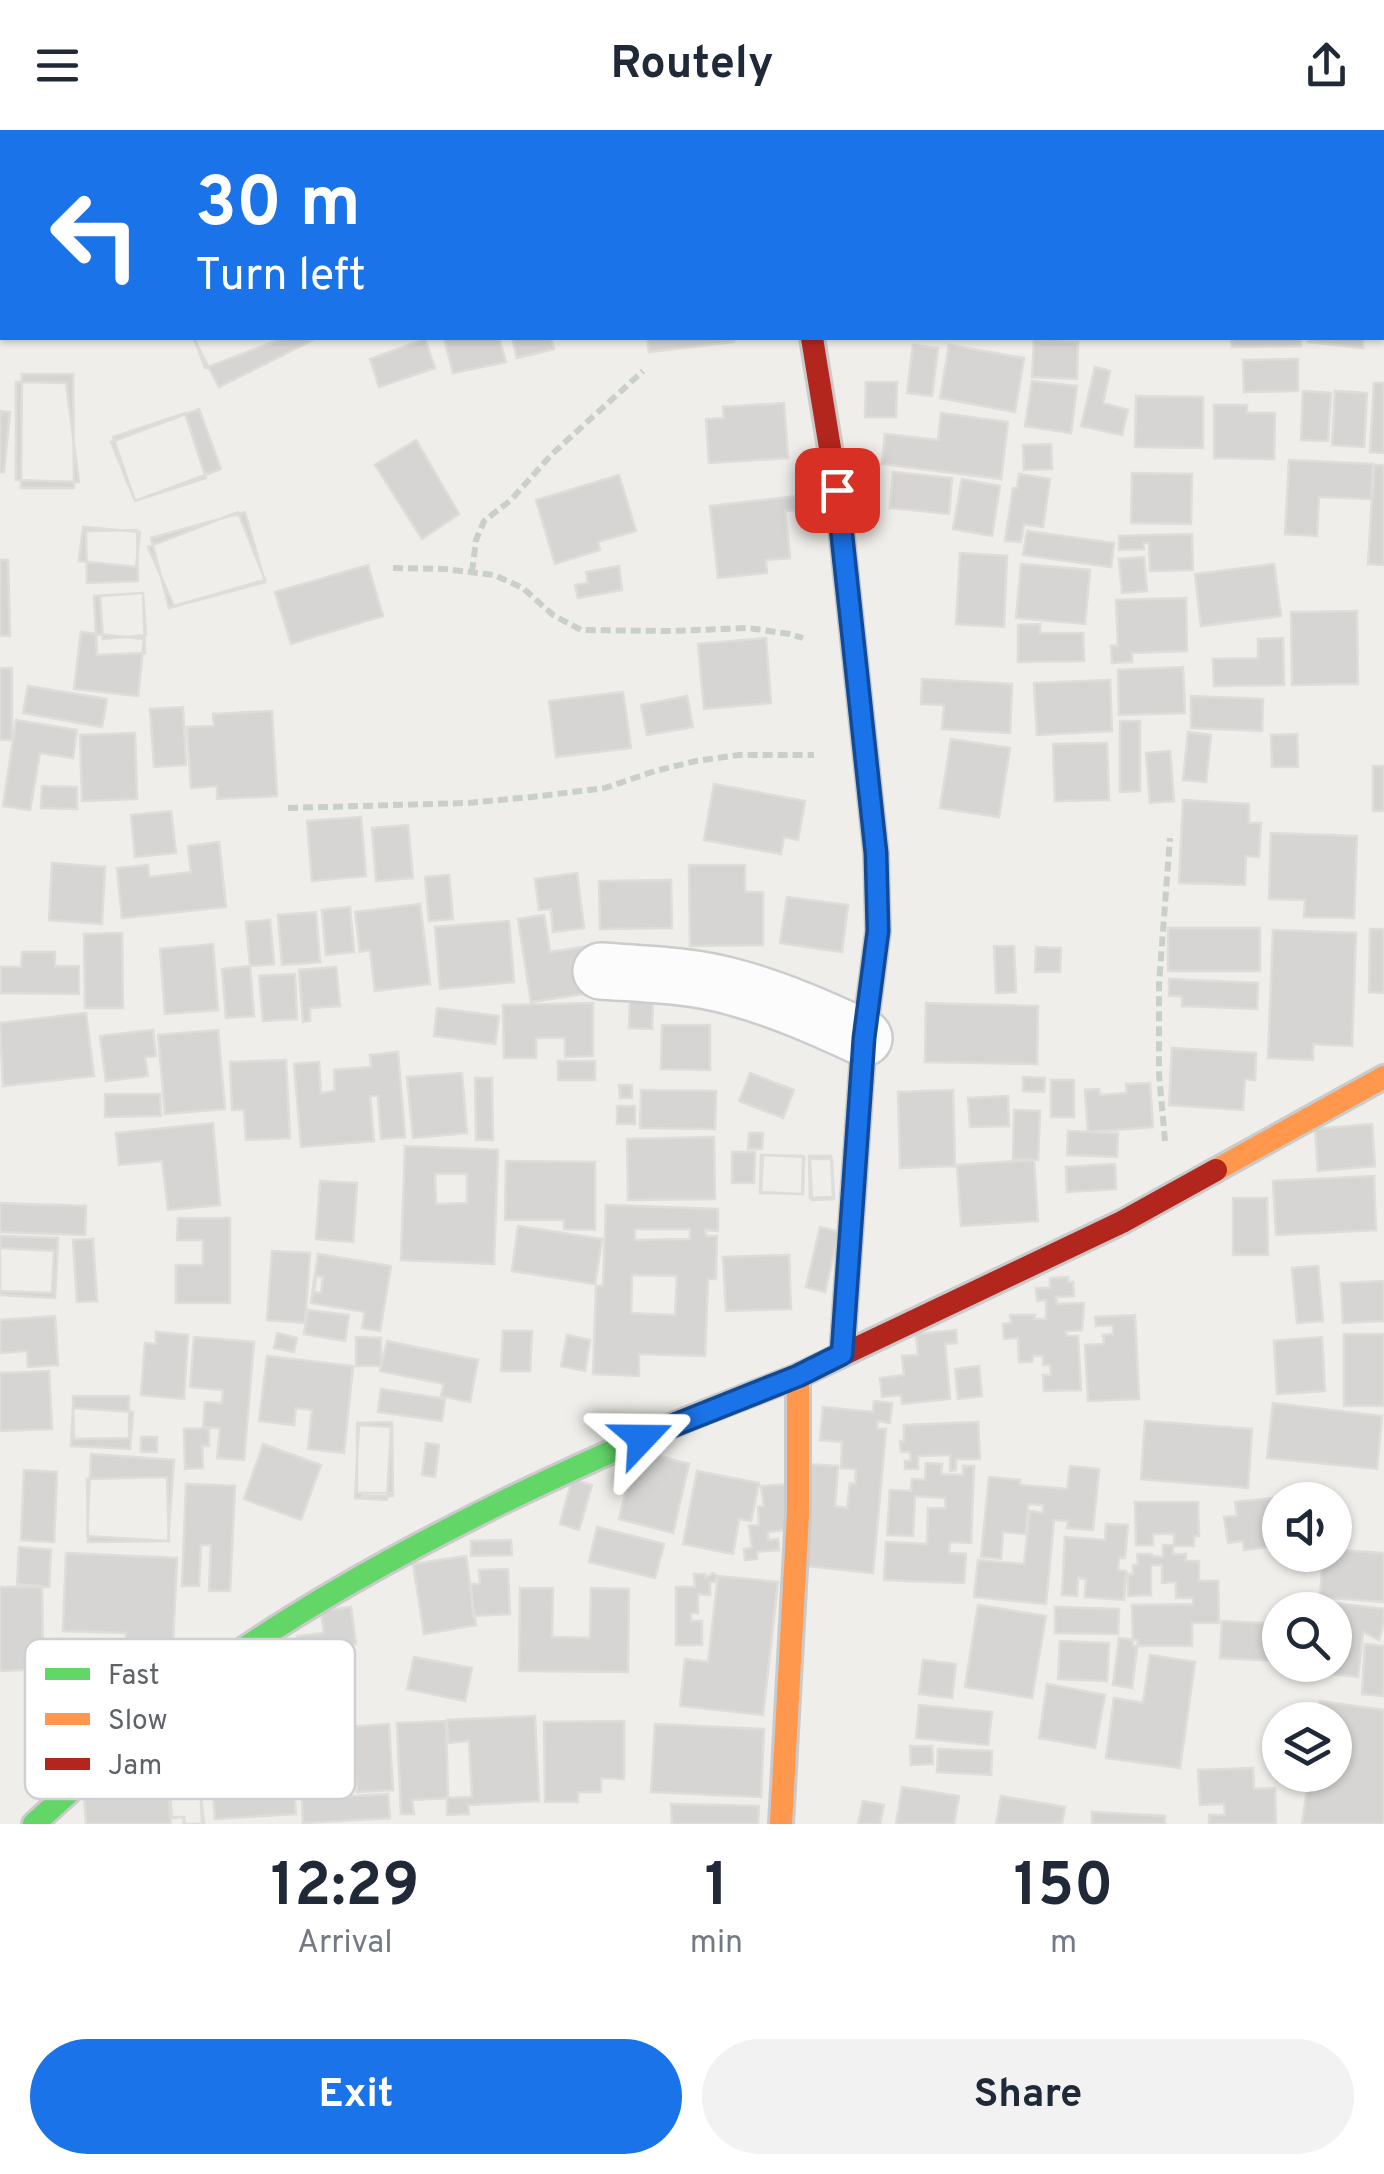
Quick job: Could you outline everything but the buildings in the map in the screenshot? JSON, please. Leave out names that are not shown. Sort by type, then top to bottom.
[{"type":"street","points":[[812,340],[837,490],[876,853],[878,931],[864,1038],[842,1354]]},
{"type":"street","points":[[602,970],[731,986],[815,1015],[864,1038]]},
{"type":"street","points":[[259,1639],[314,1603],[436,1535],[676,1423],[798,1376],[1122,1222],[1384,1077]]},
{"type":"street","points":[[781,1824],[798,1514],[798,1376]]},
{"type":"street","points":[[34,1824],[62,1799]]},
{"type":"path","points":[[472,572],[476,540],[484,521],[511,500],[551,456],[642,371]]},
{"type":"path","points":[[394,568],[445,568],[494,575],[523,588],[553,615],[581,630],[748,628],[811,640],[856,668]]},
{"type":"path","points":[[288,808],[468,803],[579,792],[605,788],[655,770],[739,755],[814,755],[865,762]]},
{"type":"path","points":[[1170,838],[1159,984],[1159,1074],[1170,1195]]},
{"type":"traffic: fast","points":[[259,1639],[402,1554],[509,1499],[718,1407]]},
{"type":"traffic: fast","points":[[34,1824],[62,1799]]},
{"type":"traffic: slow","points":[[842,1354],[864,1038],[878,931]]},
{"type":"traffic: slow","points":[[1216,1170],[1384,1077]]},
{"type":"traffic: slow","points":[[781,1824],[798,1514],[798,1376]]},
{"type":"traffic: jam","points":[[812,340],[837,491],[876,853],[878,931]]},
{"type":"traffic: jam","points":[[718,1407],[798,1376],[1122,1222],[1216,1170]]},
{"type":"route","points":[[642,1438],[798,1376],[842,1354],[864,1038],[878,931],[876,853],[837,490]]}]
